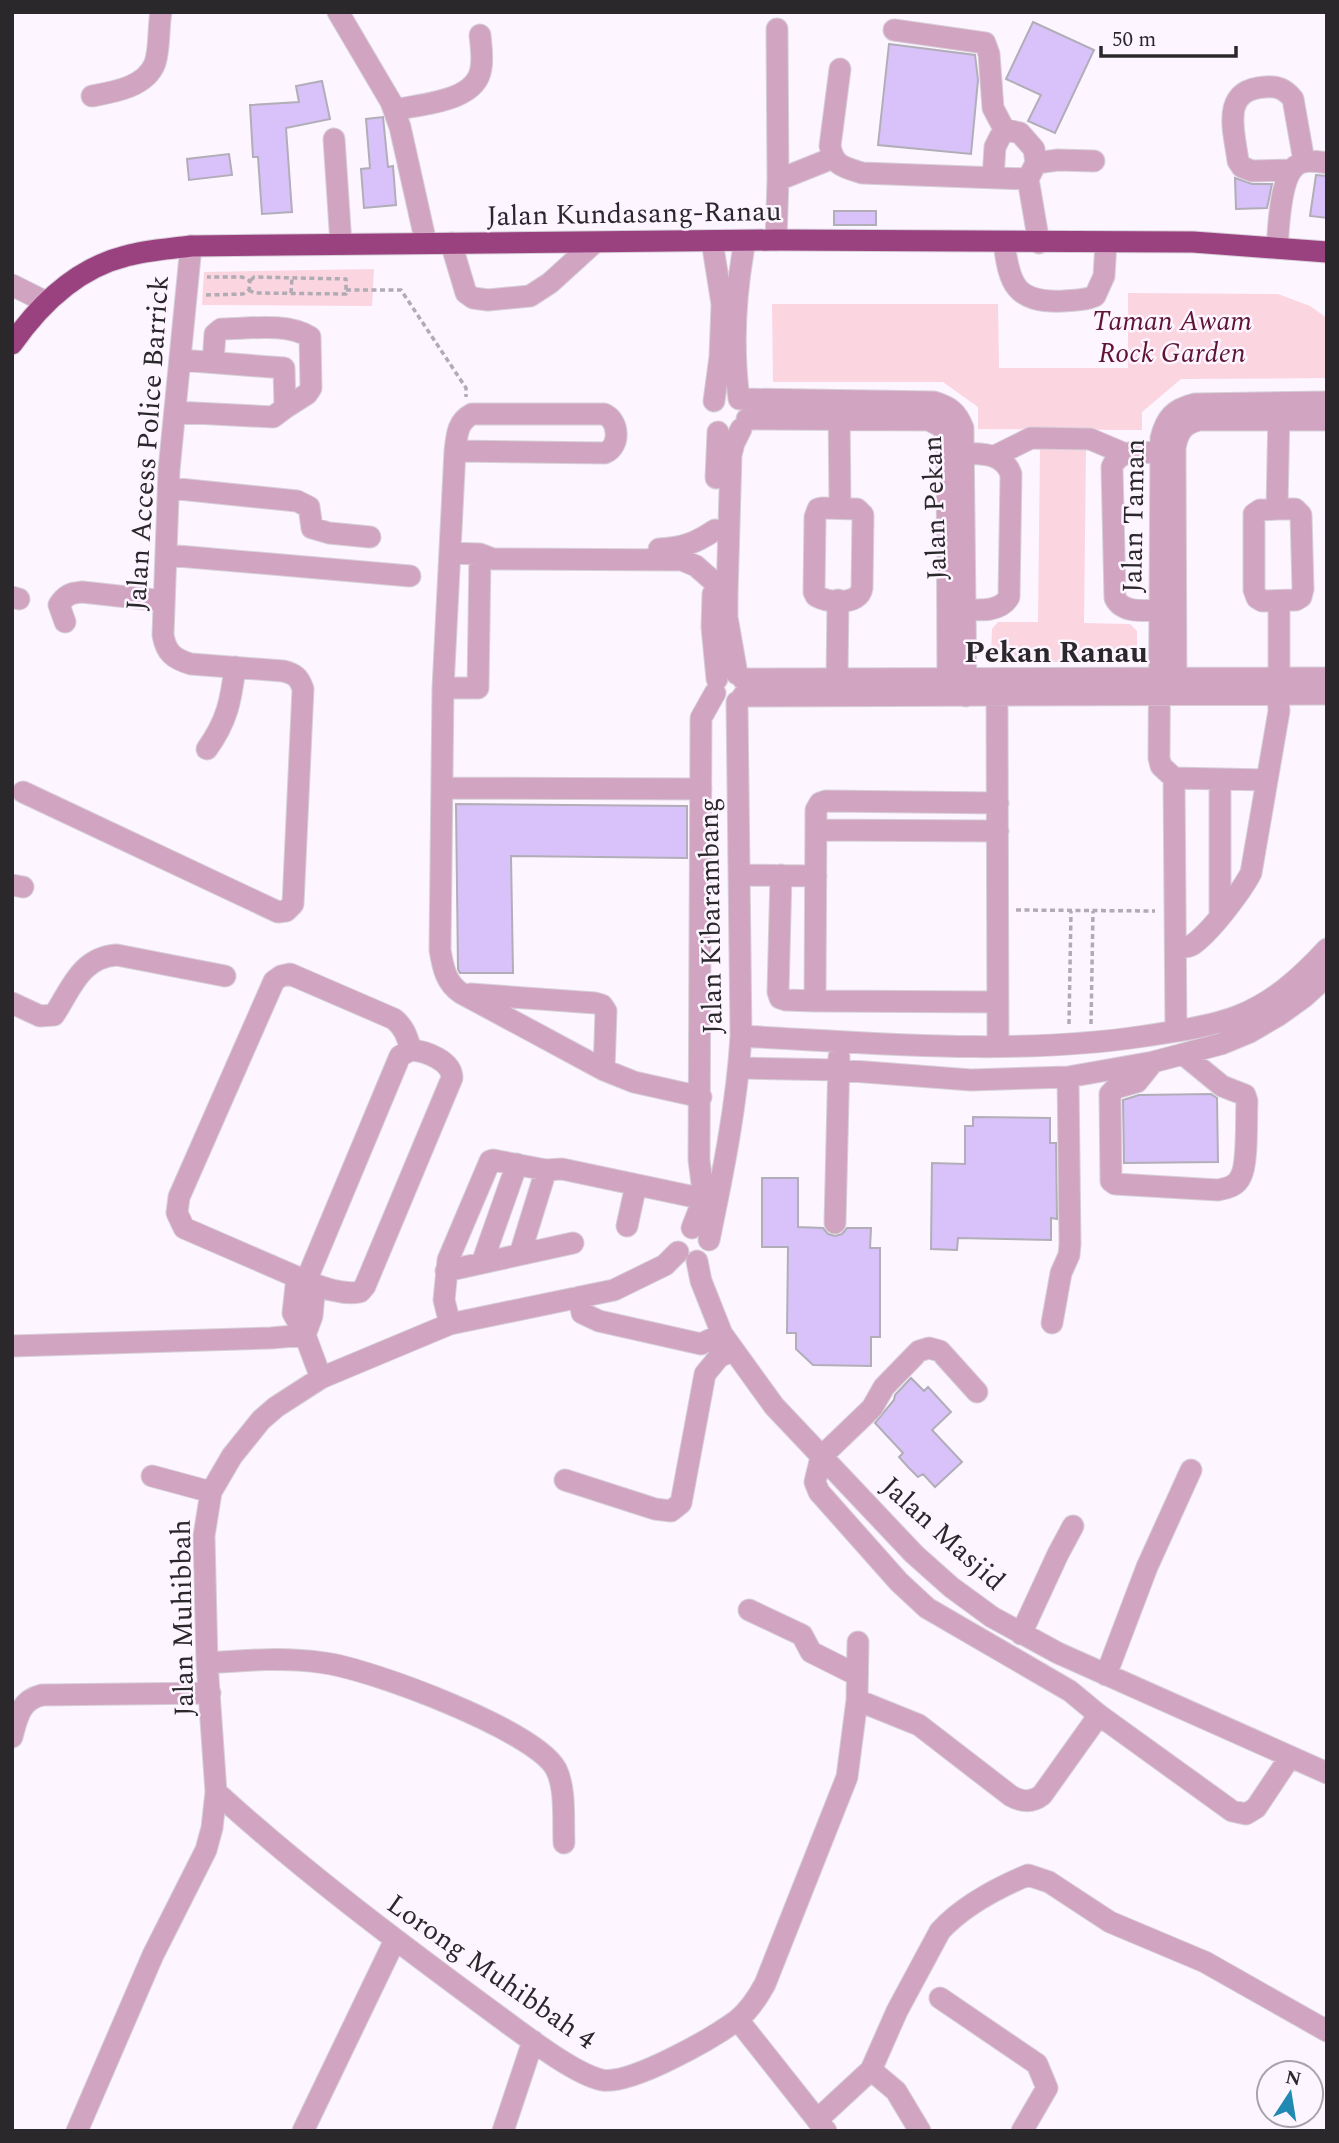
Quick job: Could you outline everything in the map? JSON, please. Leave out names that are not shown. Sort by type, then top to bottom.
[{"type":"highway","name":"Jalan Kundasang-Ranau","points":[[12,344],[35,312],[46,302],[68,284],[103,264],[125,256],[191,246],[776,240],[1193,242],[1327,252]]},
{"type":"highway","name":"Jalan Kundasang-Ranau","points":[[1284,248],[1327,268]]},
{"type":"street","points":[[92,96],[123,88],[143,79],[150,72],[157,53],[161,12]]},
{"type":"street","points":[[338,12],[381,83],[394,110],[426,243]]},
{"type":"street","points":[[776,240],[777,29]]},
{"type":"street","points":[[894,30],[985,43],[989,54],[993,108],[1004,129],[1020,134],[1034,149],[1032,171],[1039,243]]},
{"type":"street","points":[[394,110],[458,96],[473,87],[481,68],[480,35]]},
{"type":"street","points":[[840,69],[830,146],[833,158],[843,167],[862,173],[993,178],[1032,171],[1058,160],[1094,161]]},
{"type":"street","points":[[993,178],[995,147],[1004,129]]},
{"type":"street","points":[[334,139],[341,244]]},
{"type":"street","points":[[778,180],[833,158]]},
{"type":"street","points":[[1284,248],[1285,185],[1297,166],[1327,163]]},
{"type":"street","points":[[712,241],[722,304],[720,357],[708,418],[718,432],[730,434],[742,416],[726,396],[713,401]]},
{"type":"street","name":"Jalan Kibarambang","points":[[701,1234],[723,1173],[740,1068],[740,875],[727,596],[731,455],[742,416],[734,360],[736,302],[745,241]]},
{"type":"street","points":[[1004,242],[1011,281],[1024,295],[1044,302],[1087,300],[1095,296],[1104,276],[1106,243]]},
{"type":"street","points":[[451,243],[466,293],[473,298],[488,300],[530,296],[550,283],[594,243]]},
{"type":"street","name":"Jalan Access Police Barrick","points":[[23,792],[278,912],[286,911],[293,904],[303,689],[300,679],[294,673],[191,664],[171,655],[165,646],[163,635],[169,488],[191,246]]},
{"type":"street","points":[[12,285],[46,302]]},
{"type":"street","points":[[175,412],[273,417],[307,394],[311,388],[310,337],[303,332],[290,329],[221,330],[215,334],[213,362]]},
{"type":"street","points":[[180,360],[312,368]]},
{"type":"street","points":[[284,368],[285,408]]},
{"type":"street","name":"Jalan Pekan","points":[[742,416],[934,402],[954,410],[963,428],[955,453],[957,687]]},
{"type":"street","name":"Jalan Taman","points":[[1174,779],[1161,765],[1159,758],[1168,687],[1168,609],[1175,449],[1180,432],[1184,426],[1199,421],[1279,412],[1327,402]]},
{"type":"street","name":"Jalan Taman","points":[[1168,609],[1160,453],[1164,426],[1171,415],[1180,408],[1195,404],[1279,412],[1327,421]]},
{"type":"street","points":[[839,410],[840,508]]},
{"type":"street","points":[[1277,509],[1279,412]]},
{"type":"street","points":[[455,451],[605,453],[615,444],[615,423],[604,414],[472,414],[459,426],[455,451],[443,688],[440,950],[446,978],[453,988],[461,993],[604,1070],[634,1083],[701,1097]]},
{"type":"street","name":"Jalan Kibarambang","points":[[718,432],[712,627],[732,687]]},
{"type":"street","points":[[996,456],[1031,439],[1090,439],[1123,453],[1160,453]]},
{"type":"street","points":[[955,453],[996,456],[1004,460],[1011,474],[1011,590],[1006,603],[1000,607],[956,609]]},
{"type":"street","points":[[1123,453],[1116,457],[1112,467],[1115,598],[1118,605],[1128,610],[1168,609]]},
{"type":"street","points":[[169,488],[297,501],[309,507],[312,528],[330,533],[370,537]]},
{"type":"street","points":[[822,508],[840,508],[857,509],[861,511],[864,519],[862,593],[855,600],[821,599],[816,596],[813,588],[816,512],[822,508]]},
{"type":"street","points":[[1277,509],[1295,509],[1302,519],[1303,593],[1296,600],[1262,601],[1257,598],[1254,590],[1254,514],[1259,510],[1277,509]]},
{"type":"street","points":[[480,554],[494,548],[682,548],[715,530]]},
{"type":"street","points":[[450,553],[480,554],[493,559],[682,560],[696,566],[713,591],[704,632],[701,718],[699,1160],[704,1199],[562,1169],[546,1170],[490,1161],[452,1249],[446,1271],[444,1300],[450,1324]]},
{"type":"street","points":[[443,688],[478,688],[480,554]]},
{"type":"street","points":[[166,555],[410,576]]},
{"type":"street","points":[[65,622],[60,605],[63,598],[72,593],[164,601]]},
{"type":"street","points":[[837,679],[838,600]]},
{"type":"street","points":[[1175,948],[1194,944],[1220,916],[1251,873],[1279,710],[1279,601]]},
{"type":"street","points":[[445,639],[479,640]]},
{"type":"street","points":[[206,749],[222,728],[232,695],[235,667]]},
{"type":"street","points":[[1279,687],[1327,678]]},
{"type":"street","points":[[701,718],[732,687],[837,679],[957,687],[998,696],[1168,687]]},
{"type":"street","points":[[732,687],[1279,687],[1327,694]]},
{"type":"street","points":[[998,696],[998,1046]]},
{"type":"street","points":[[1176,1031],[1174,779],[1267,780]]},
{"type":"street","points":[[1220,779],[1220,916]]},
{"type":"street","points":[[443,788],[701,789]]},
{"type":"street","points":[[815,1001],[816,810],[820,803],[998,803]]},
{"type":"street","points":[[816,830],[998,831]]},
{"type":"street","points":[[740,875],[816,876]]},
{"type":"street","points":[[781,876],[780,998],[815,1001],[998,1002]]},
{"type":"street","points":[[741,1035],[998,1046],[1069,1044],[1176,1031],[1217,1023],[1262,1005],[1286,989],[1327,949]]},
{"type":"street","points":[[12,1003],[40,1016],[54,1015],[82,970],[89,963],[107,956],[117,955],[225,976]]},
{"type":"street","points":[[321,1378],[293,1312],[306,1281],[401,1056],[411,1050],[417,1051],[451,1068],[452,1078],[365,1286],[360,1292],[325,1289],[306,1281],[184,1228],[177,1213],[179,1197],[274,981],[281,976],[290,974],[394,1019],[406,1032],[411,1050]]},
{"type":"street","points":[[740,1068],[839,1070],[971,1080],[1068,1077],[1153,1062],[1221,1044],[1250,1032],[1296,1003],[1327,976]]},
{"type":"street","points":[[461,993],[602,1005],[606,1011],[604,1070]]},
{"type":"street","points":[[835,1223],[839,1041]]},
{"type":"street","points":[[1153,1062],[1137,1083],[1116,1088],[1110,1094],[1111,1181],[1115,1184],[1192,1189],[1228,1188],[1241,1177],[1243,1169],[1247,1101],[1245,1095],[1222,1086],[1183,1054]]},
{"type":"street","points":[[1052,1322],[1060,1273],[1069,1255],[1070,1244],[1068,1077]]},
{"type":"street","name":"Jalan Kibarambang","points":[[701,1234],[704,1199],[729,1129]]},
{"type":"street","points":[[482,1263],[517,1164]]},
{"type":"street","points":[[520,1254],[546,1170]]},
{"type":"street","points":[[627,1226],[636,1185]]},
{"type":"street","points":[[682,1232],[701,1234],[708,1251],[702,1259],[687,1257],[676,1241],[678,1236],[682,1232]]},
{"type":"street","points":[[446,1271],[573,1243]]},
{"type":"street","name":"Jalan Muhibbah","points":[[77,2131],[153,1955],[206,1850],[212,1828],[216,1793],[207,1663],[204,1536],[211,1492],[232,1456],[261,1420],[321,1378],[450,1324],[614,1290],[687,1257]]},
{"type":"street","name":"Jalan Masjid","points":[[687,1257],[701,1281],[728,1342],[774,1406],[914,1554],[970,1603],[1021,1634],[1106,1675],[1327,1773]]},
{"type":"street","points":[[579,1297],[582,1313],[599,1321],[701,1344],[728,1342]]},
{"type":"street","points":[[12,1346],[305,1335]]},
{"type":"street","points":[[565,1480],[655,1509],[671,1511],[681,1503],[705,1374],[728,1342]]},
{"type":"street","points":[[977,1392],[940,1351],[929,1348],[919,1351],[884,1387],[872,1408],[821,1457],[816,1482],[819,1492],[899,1582],[928,1608],[1070,1691],[1232,1811],[1246,1814],[1256,1808],[1290,1757]]},
{"type":"street","points":[[1106,1675],[1147,1567],[1191,1470]]},
{"type":"street","points":[[152,1476],[211,1492]]},
{"type":"street","points":[[1021,1634],[1073,1526]]},
{"type":"street","points":[[749,1610],[802,1635],[811,1653],[858,1675]]},
{"type":"street","name":"Lorong Muhibbah 4","points":[[216,1793],[272,1843],[395,1940],[533,2041],[592,2077],[604,2080],[629,2078],[672,2058],[738,2020],[757,1998],[772,1971],[847,1777],[857,1700],[858,1642]]},
{"type":"street","points":[[207,1663],[280,1659],[326,1663],[397,1684],[496,1724],[534,1746],[556,1769],[561,1785],[564,1843]]},
{"type":"street","points":[[12,1737],[20,1711],[24,1703],[32,1697],[210,1693]]},
{"type":"street","points":[[857,1700],[919,1725],[1011,1796],[1028,1802],[1042,1794],[1099,1715]]},
{"type":"street","points":[[738,2020],[821,2125],[871,2070],[897,2011],[940,1931],[950,1920],[972,1905],[1028,1875],[1049,1882],[1110,1922],[1214,1966],[1327,2031]]},
{"type":"street","points":[[303,2131],[395,1940]]},
{"type":"street","points":[[940,1998],[1037,2064],[1047,2088],[1022,2131]]},
{"type":"street","points":[[503,2131],[533,2041]]},
{"type":"street","points":[[871,2070],[896,2091],[920,2131]]},
{"type":"path","points":[[187,286],[242,277],[250,281]]},
{"type":"path","points":[[187,286],[243,294],[249,290],[250,281],[254,277],[346,279],[346,294],[254,293],[249,290]]},
{"type":"path","points":[[291,294],[292,278]]},
{"type":"path","points":[[346,290],[401,290],[466,388],[468,416]]},
{"type":"path","points":[[998,910],[1175,912]]},
{"type":"path","points":[[1069,1044],[1071,911]]},
{"type":"path","points":[[1091,1042],[1093,911]]},
{"type":"green space","points":[[374,269],[372,306],[202,305],[204,272]]},
{"type":"green space","name":"Taman Awam Rock Garden","points":[[1128,293],[1278,294],[1310,306],[1327,318],[1327,378],[1181,379],[1142,412],[1142,430],[978,429],[978,407],[943,382],[773,382],[772,304],[998,304],[999,368],[1128,368]]},
{"type":"green space","points":[[1040,447],[1086,448],[1084,623],[1130,624],[1137,631],[1137,653],[1130,663],[998,661],[991,656],[992,629],[998,622],[1038,622]]},
{"type":"building","points":[[1033,22],[1094,50],[1055,133],[1028,121],[1041,95],[1006,79]]},
{"type":"building","points":[[889,44],[975,55],[978,80],[971,154],[878,145]]},
{"type":"building","points":[[322,81],[330,119],[286,128],[292,212],[262,214],[258,157],[253,157],[250,105],[299,102],[296,86]]},
{"type":"building","points":[[383,117],[388,167],[393,166],[396,205],[364,208],[361,169],[370,168],[366,119]]},
{"type":"building","points":[[229,154],[232,175],[189,180],[187,159]]},
{"type":"building","points":[[1316,175],[1327,176],[1327,218],[1310,216]]},
{"type":"building","points":[[1235,178],[1252,184],[1272,184],[1267,208],[1236,209]]},
{"type":"building","points":[[834,211],[876,211],[876,225],[834,225]]},
{"type":"building","points":[[456,804],[687,806],[687,858],[511,856],[513,973],[460,973]]},
{"type":"building","points":[[1211,1094],[1217,1098],[1218,1162],[1124,1163],[1123,1100],[1139,1095]]},
{"type":"building","points":[[973,1117],[1050,1118],[1050,1143],[1056,1143],[1057,1219],[1051,1218],[1051,1240],[958,1238],[957,1250],[931,1249],[932,1163],[965,1164],[965,1126],[973,1126]]},
{"type":"building","points":[[762,1178],[798,1178],[798,1227],[823,1228],[828,1234],[835,1236],[842,1234],[847,1228],[871,1228],[870,1248],[880,1248],[880,1337],[871,1337],[871,1366],[813,1365],[796,1349],[796,1333],[787,1333],[788,1247],[762,1247]]},
{"type":"building","points":[[911,1378],[924,1391],[928,1387],[951,1412],[932,1430],[962,1462],[935,1487],[923,1474],[918,1477],[908,1467],[899,1457],[903,1453],[875,1423]]},
{"type":"district","name":"Pekan Ranau","points":[[1056,653]]}]
